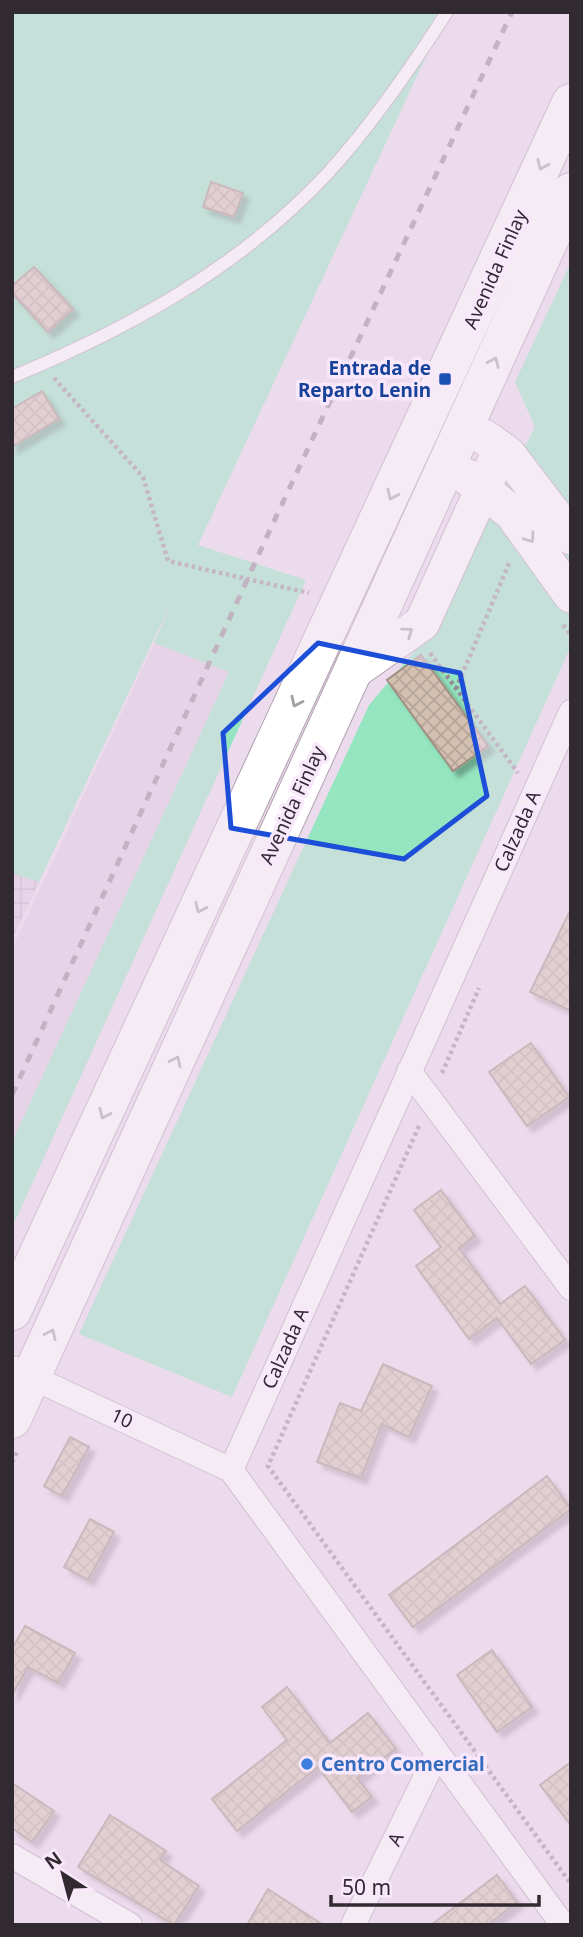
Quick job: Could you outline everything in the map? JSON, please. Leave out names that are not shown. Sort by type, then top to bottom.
[{"type":"highway","name":"Avenida Finlay","points":[[12,1311],[571,103]]},
{"type":"highway","name":"Avenida Finlay","points":[[12,1419],[22,1372],[353,672],[571,192]]},
{"type":"street","points":[[420,433],[466,425],[501,449],[571,537]]},
{"type":"street","points":[[420,433],[448,464],[485,488],[512,513],[563,605]]},
{"type":"street","points":[[353,672],[422,623],[501,449]]},
{"type":"street","name":"Calzada A","points":[[230,1470],[571,712]]},
{"type":"street","points":[[409,1071],[571,1288]]},
{"type":"street","name":"10","points":[[22,1372],[230,1470]]},
{"type":"street","points":[[230,1470],[563,1925]]},
{"type":"street","name":"A","points":[[353,1925],[437,1754]]},
{"type":"street","points":[[12,1856],[130,1925]]},
{"type":"lane","points":[[12,377],[145,315],[228,262],[267,231],[328,173],[355,141],[447,12]]},
{"type":"path","points":[[42,364],[143,477],[168,561],[314,594]]},
{"type":"path","points":[[456,689],[511,557],[519,567]]},
{"type":"path","points":[[563,605],[571,635]]},
{"type":"path","points":[[412,629],[534,794]]},
{"type":"path","points":[[480,985],[268,1466],[571,1884]]},
{"type":"highlighted area","points":[[318,643],[460,673],[487,796],[404,859],[231,828],[223,733]]},
{"type":"shaded area","points":[[154,643],[229,672],[12,1142],[12,949]]},
{"type":"shaded area","points":[[12,873],[39,882],[12,940]]},
{"type":"green space","points":[[12,12],[447,12],[198,545],[306,580],[12,1228],[12,1142],[229,672],[154,643],[173,599],[39,882],[12,873]]},
{"type":"green space","points":[[571,262],[571,646],[232,1397],[79,1334],[369,705],[430,633],[535,427],[515,382]]},
{"type":"building","points":[[211,182],[243,193],[234,217],[203,207]]},
{"type":"building","points":[[34,267],[73,309],[48,332],[12,293],[12,286]]},
{"type":"building","points":[[42,391],[59,419],[12,447],[12,409]]},
{"type":"building","points":[[421,655],[488,746],[453,771],[387,680]]},
{"type":"building","points":[[571,909],[571,1011],[530,992]]},
{"type":"building","points":[[531,1043],[569,1097],[527,1126],[489,1072]]},
{"type":"building","points":[[441,1190],[475,1236],[459,1248],[500,1304],[525,1286],[565,1340],[531,1364],[497,1318],[469,1339],[416,1266],[441,1247],[414,1210]]},
{"type":"building","points":[[383,1364],[432,1386],[409,1437],[382,1424],[361,1478],[317,1462],[340,1403],[361,1411]]},
{"type":"building","points":[[70,1437],[89,1447],[62,1496],[44,1486]]},
{"type":"building","points":[[547,1476],[571,1509],[413,1627],[389,1595]]},
{"type":"building","points":[[90,1519],[114,1532],[88,1580],[64,1567]]},
{"type":"building","points":[[25,1626],[75,1653],[58,1683],[28,1667],[12,1695],[12,1649]]},
{"type":"building","points":[[492,1650],[532,1707],[497,1732],[457,1675]]},
{"type":"building","points":[[287,1687],[330,1743],[368,1713],[396,1749],[357,1778],[372,1797],[352,1812],[318,1767],[237,1831],[212,1799],[287,1740],[262,1707]]},
{"type":"building","points":[[571,1762],[571,1825],[540,1785]]},
{"type":"building","points":[[12,1783],[54,1811],[32,1842],[12,1828]]},
{"type":"building","points":[[110,1815],[166,1851],[160,1860],[199,1886],[174,1925],[78,1867]]},
{"type":"building","points":[[497,1875],[517,1902],[488,1925],[431,1925]]},
{"type":"building","points":[[268,1889],[323,1925],[247,1925]]},
{"type":"railway","points":[[12,1095],[269,532],[512,12]]},
{"type":"place","name":"Entrada de Reparto Lenin","points":[[445,379]]},
{"type":"place","name":"Centro Comercial","points":[[307,1764]]}]
